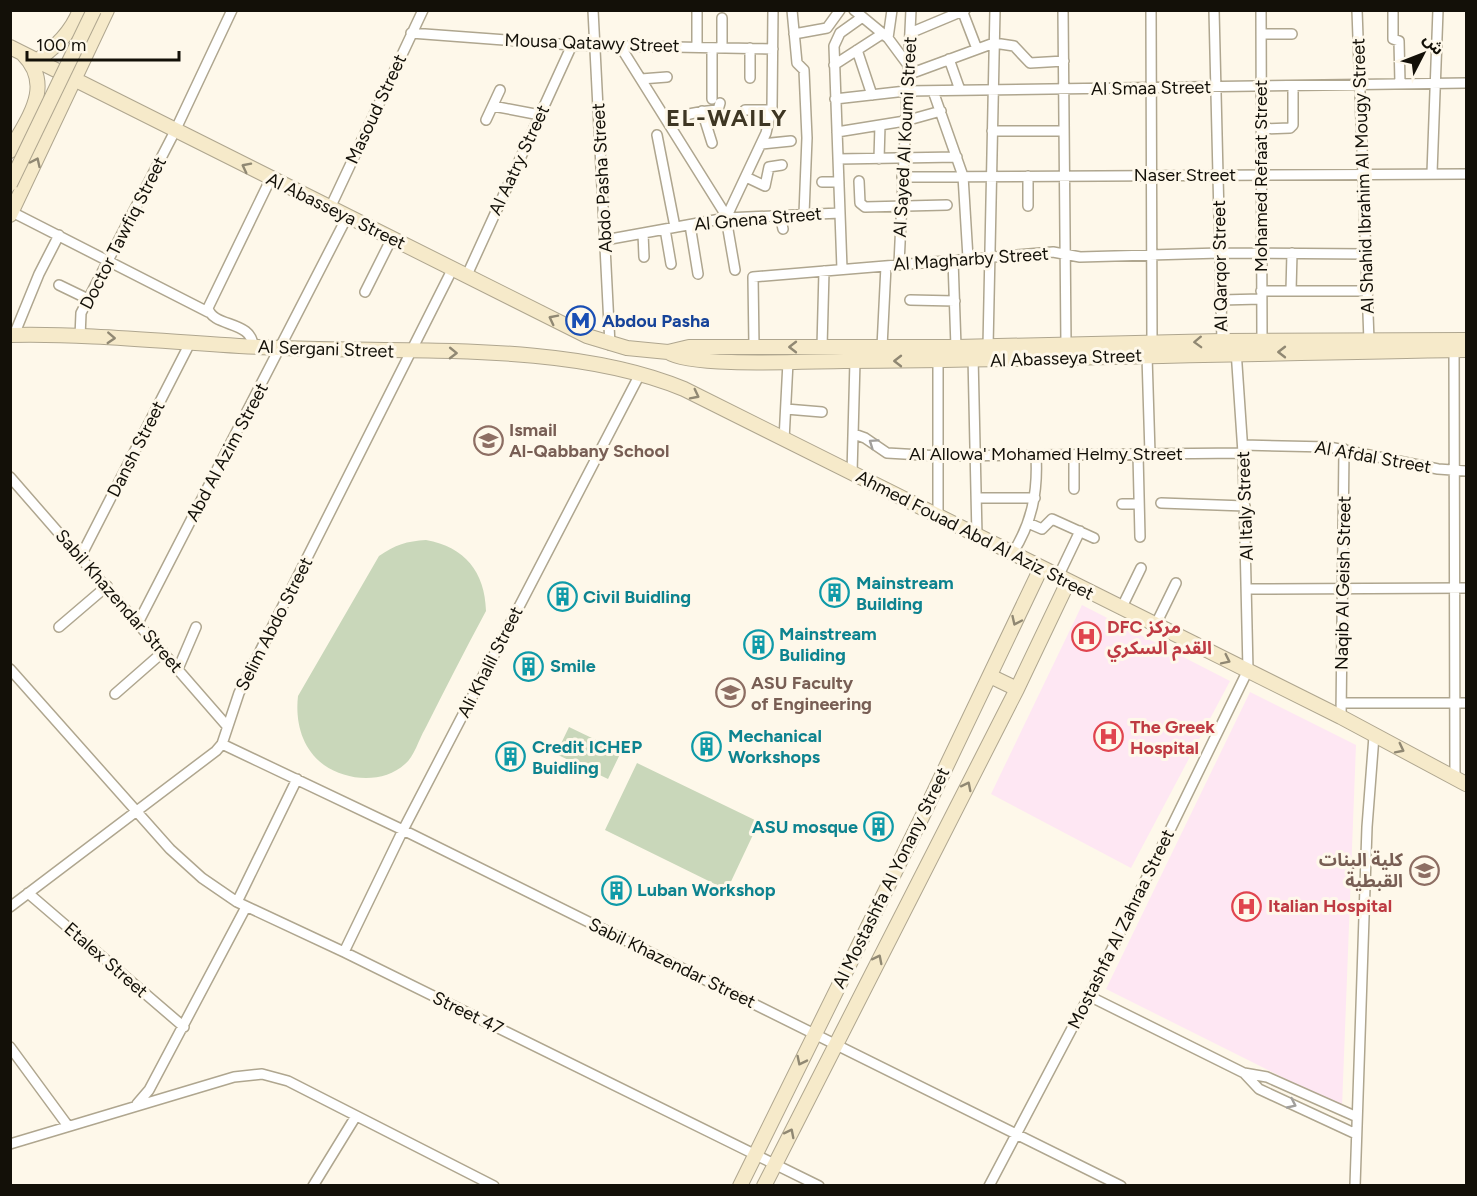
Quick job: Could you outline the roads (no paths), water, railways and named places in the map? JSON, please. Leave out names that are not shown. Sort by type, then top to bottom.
[{"type":"main road","points":[[81,12],[87,29],[101,14]]},
{"type":"main road","points":[[38,60],[63,39],[81,12]]},
{"type":"main road","points":[[10,171],[81,12]]},
{"type":"main road","points":[[11,213],[75,80],[101,14]]},
{"type":"main road","points":[[10,184],[101,14]]},
{"type":"main road","name":"Al Abasseya Street","points":[[16,50],[270,180],[467,274],[587,336],[614,345],[668,352],[690,360],[788,362],[938,361],[973,354],[1232,345],[1460,345]]},
{"type":"main road","points":[[10,151],[39,93],[35,71],[16,50]]},
{"type":"main road","name":"Al Sergani Street","points":[[12,335],[253,347],[514,354],[609,367],[640,374]]},
{"type":"main road","name":"Al Abasseya Street","points":[[1232,345],[1262,341],[1369,341],[1460,345]]},
{"type":"main road","points":[[609,367],[616,366],[621,361],[622,354],[614,345]]},
{"type":"main road","name":"Al Abasseya Street","points":[[668,352],[689,347],[754,346],[956,347],[973,354],[988,347],[1066,345],[1150,349]]},
{"type":"main road","name":"Ahmed Fouad Abd Al Aziz Street","points":[[640,374],[684,389],[1155,626],[1248,670],[1341,710],[1374,736],[1461,781]]},
{"type":"main road","name":"Al Mostashfa Al Yonany Street","points":[[740,1185],[1041,568]]},
{"type":"main road","name":"Al Mostashfa Al Yonany Street","points":[[764,1185],[1017,689],[1063,580]]},
{"type":"main road","points":[[990,676],[1017,689]]},
{"type":"street","name":"Doctor Tawfiq Street","points":[[80,337],[81,313],[175,131],[232,10]]},
{"type":"street","name":"Masoud Street","points":[[330,208],[423,10]]},
{"type":"street","name":"Abdo Pasha Street","points":[[594,10],[605,240],[614,345]]},
{"type":"street","points":[[697,10],[698,47]]},
{"type":"street","points":[[727,217],[761,144],[771,110],[773,10]]},
{"type":"street","points":[[792,10],[797,63],[804,70],[807,138],[804,214]]},
{"type":"street","points":[[794,34],[829,27],[833,17],[840,10]]},
{"type":"street","points":[[834,65],[885,36],[892,10]]},
{"type":"street","name":"Al Sayed Al Koumi Street","points":[[899,264],[905,72],[911,10]]},
{"type":"street","points":[[988,347],[995,10]]},
{"type":"street","points":[[1063,10],[1066,345]]},
{"type":"street","points":[[1150,454],[1151,10]]},
{"type":"street","name":"Al Qarqor Street","points":[[1214,10],[1221,300],[1232,345]]},
{"type":"street","name":"Mohamed Refaat Street","points":[[1261,10],[1262,341]]},
{"type":"street","name":"Al Shahid Ibrahim Al Mougy Street","points":[[1357,10],[1369,341]]},
{"type":"street","points":[[1393,10],[1393,39],[1399,41],[1400,83]]},
{"type":"street","points":[[1432,173],[1438,10]]},
{"type":"street","points":[[910,33],[963,11],[977,49]]},
{"type":"street","points":[[842,269],[834,46],[837,36],[857,14],[885,36],[905,72],[994,43],[1014,46],[1030,63],[1064,61]]},
{"type":"street","points":[[722,18],[722,48]]},
{"type":"street","name":"Mousa Qatawy Street","points":[[411,33],[572,45],[774,49]]},
{"type":"street","points":[[1261,34],[1292,34]]},
{"type":"street","name":"Al Aatry Street","points":[[467,274],[572,45]]},
{"type":"street","points":[[620,46],[727,217],[735,270]]},
{"type":"street","points":[[670,125],[677,119],[702,111],[718,110],[712,48]]},
{"type":"street","points":[[750,48],[750,78]]},
{"type":"street","points":[[857,50],[872,95]]},
{"type":"street","points":[[949,59],[960,90]]},
{"type":"street","points":[[641,79],[667,77]]},
{"type":"street","name":"Al Smaa Street","points":[[836,99],[906,91],[1467,83]]},
{"type":"street","points":[[1261,129],[1290,128],[1293,125],[1293,86]]},
{"type":"street","points":[[486,120],[500,90]]},
{"type":"street","points":[[933,91],[963,176],[968,258]]},
{"type":"street","points":[[493,106],[540,116]]},
{"type":"street","points":[[745,110],[771,110]]},
{"type":"street","points":[[702,111],[712,143]]},
{"type":"street","points":[[837,132],[905,121],[940,111]]},
{"type":"street","points":[[879,159],[880,125]]},
{"type":"street","points":[[992,131],[1064,131]]},
{"type":"street","points":[[657,135],[675,227]]},
{"type":"street","points":[[761,144],[791,141]]},
{"type":"street","points":[[838,159],[957,157]]},
{"type":"street","points":[[746,177],[770,186],[769,167],[782,165]]},
{"type":"street","name":"Naser Street","points":[[903,177],[1467,174]]},
{"type":"street","points":[[1028,176],[1029,206]]},
{"type":"street","points":[[208,312],[270,180]]},
{"type":"street","points":[[859,181],[860,203],[863,206],[947,205]]},
{"type":"street","points":[[822,182],[839,182]]},
{"type":"street","points":[[11,213],[59,235],[247,332],[252,338],[253,347]]},
{"type":"street","name":"Al Gnena Street","points":[[605,240],[727,217],[840,213]]},
{"type":"street","points":[[780,215],[783,229]]},
{"type":"street","name":"Abd Al Azim Street","points":[[138,622],[282,348],[347,217]]},
{"type":"street","points":[[690,225],[698,274]]},
{"type":"street","points":[[665,229],[671,264]]},
{"type":"street","points":[[643,233],[644,256]]},
{"type":"street","points":[[12,335],[59,235]]},
{"type":"street","points":[[365,292],[392,238]]},
{"type":"street","name":"Al Magharby Street","points":[[754,346],[752,278],[1053,252],[1065,255],[1366,254]]},
{"type":"street","points":[[1291,291],[1292,253]]},
{"type":"street","points":[[953,260],[956,347]]},
{"type":"street","points":[[882,347],[886,266]]},
{"type":"street","name":"Selim Abdo Street","points":[[222,744],[244,683],[453,268]]},
{"type":"street","points":[[822,347],[824,271]]},
{"type":"street","points":[[59,285],[88,299]]},
{"type":"street","points":[[1221,300],[1291,291],[1367,291]]},
{"type":"street","points":[[910,300],[955,301]]},
{"type":"street","name":"Dansh Street","points":[[81,556],[190,343]]},
{"type":"street","name":"Al Italy Street","points":[[1232,345],[1243,449],[1248,670]]},
{"type":"street","points":[[1460,345],[1454,471],[1455,703],[1461,781]]},
{"type":"street","points":[[973,354],[978,498],[977,536]]},
{"type":"street","points":[[852,473],[855,361]]},
{"type":"street","points":[[938,361],[938,517]]},
{"type":"street","points":[[784,440],[788,362]]},
{"type":"street","name":"Ali Khalil Street","points":[[344,952],[403,830],[640,374]]},
{"type":"street","points":[[786,409],[822,412]]},
{"type":"street","name":"Al Allowa' Mohamed Helmy Street","points":[[854,434],[865,438],[887,453],[939,456],[1150,454],[1243,449]]},
{"type":"street","name":"Al Afdal Street","points":[[1243,449],[1344,449],[1454,471],[1467,471]]},
{"type":"street","name":"Naqib Al Geish Street","points":[[1341,710],[1344,449]]},
{"type":"street","points":[[1138,454],[1140,537]]},
{"type":"street","points":[[1074,455],[1074,489]]},
{"type":"street","points":[[1012,554],[1028,524],[1035,498],[1036,456]]},
{"type":"street","name":"Sabil Khazendar Street","points":[[10,477],[227,726]]},
{"type":"street","points":[[978,498],[1035,498]]},
{"type":"street","points":[[1161,503],[1245,506]]},
{"type":"street","points":[[1122,504],[1139,504]]},
{"type":"street","points":[[1028,524],[1042,529],[1052,519],[1094,538]]},
{"type":"street","points":[[1063,580],[1080,531]]},
{"type":"street","points":[[1121,609],[1141,568]]},
{"type":"street","points":[[1155,626],[1176,583]]},
{"type":"street","points":[[60,627],[107,586]]},
{"type":"street","points":[[1247,589],[1467,588]]},
{"type":"street","points":[[178,669],[196,627]]},
{"type":"street","points":[[115,693],[163,652]]},
{"type":"street","name":"Street 47","points":[[10,669],[136,813],[185,864],[241,905],[344,952],[819,1185]]},
{"type":"street","name":"Mostashfa Al Zahraa Street","points":[[989,1185],[1089,996],[1248,670]]},
{"type":"street","points":[[1341,710],[1467,703]]},
{"type":"street","points":[[1355,1185],[1367,826],[1374,736]]},
{"type":"street","points":[[10,907],[136,813],[222,744]]},
{"type":"street","name":"Sabil Khazendar Street","points":[[222,744],[403,830],[1121,1185]]},
{"type":"street","points":[[135,1106],[149,1090],[184,1026],[297,779]]},
{"type":"street","name":"Etalex Street","points":[[28,893],[184,1026]]},
{"type":"street","points":[[1089,996],[1244,1073],[1267,1077],[1357,1117]]},
{"type":"street","points":[[10,1047],[68,1126]]},
{"type":"street","points":[[1244,1073],[1259,1089],[1356,1134]]},
{"type":"street","points":[[10,1144],[222,1080],[262,1074],[288,1081],[494,1185]]},
{"type":"street","points":[[313,1185],[356,1116]]},
{"type":"place","name":"Abdou Pasha","points":[[581,321]]},
{"type":"place","name":"Ismail Al-Qabbany School","points":[[488,440]]},
{"type":"place","name":"Mainstream Building","points":[[835,593]]},
{"type":"place","name":"Civil Buidling","points":[[562,597]]},
{"type":"place","name":"DFC مركز القدم السكري","points":[[1086,637]]},
{"type":"place","name":"Mainstream Buliding","points":[[758,644]]},
{"type":"place","name":"Smile","points":[[529,666]]},
{"type":"place","name":"ASU Faculty of Engineering","points":[[730,693]]},
{"type":"place","name":"The Greek Hospital","points":[[1109,737]]},
{"type":"place","name":"Mechanical Workshops","points":[[707,746]]},
{"type":"place","name":"Credit ICHEP Buidling","points":[[511,757]]},
{"type":"place","name":"ASU mosque","points":[[879,827]]},
{"type":"place","name":"كلية البنات القبطية","points":[[1424,870]]},
{"type":"place","name":"Luban Workshop","points":[[616,890]]},
{"type":"place","name":"Italian Hospital","points":[[1247,906]]},
{"type":"district","name":"EL-WAILY","points":[[727,118]]}]
